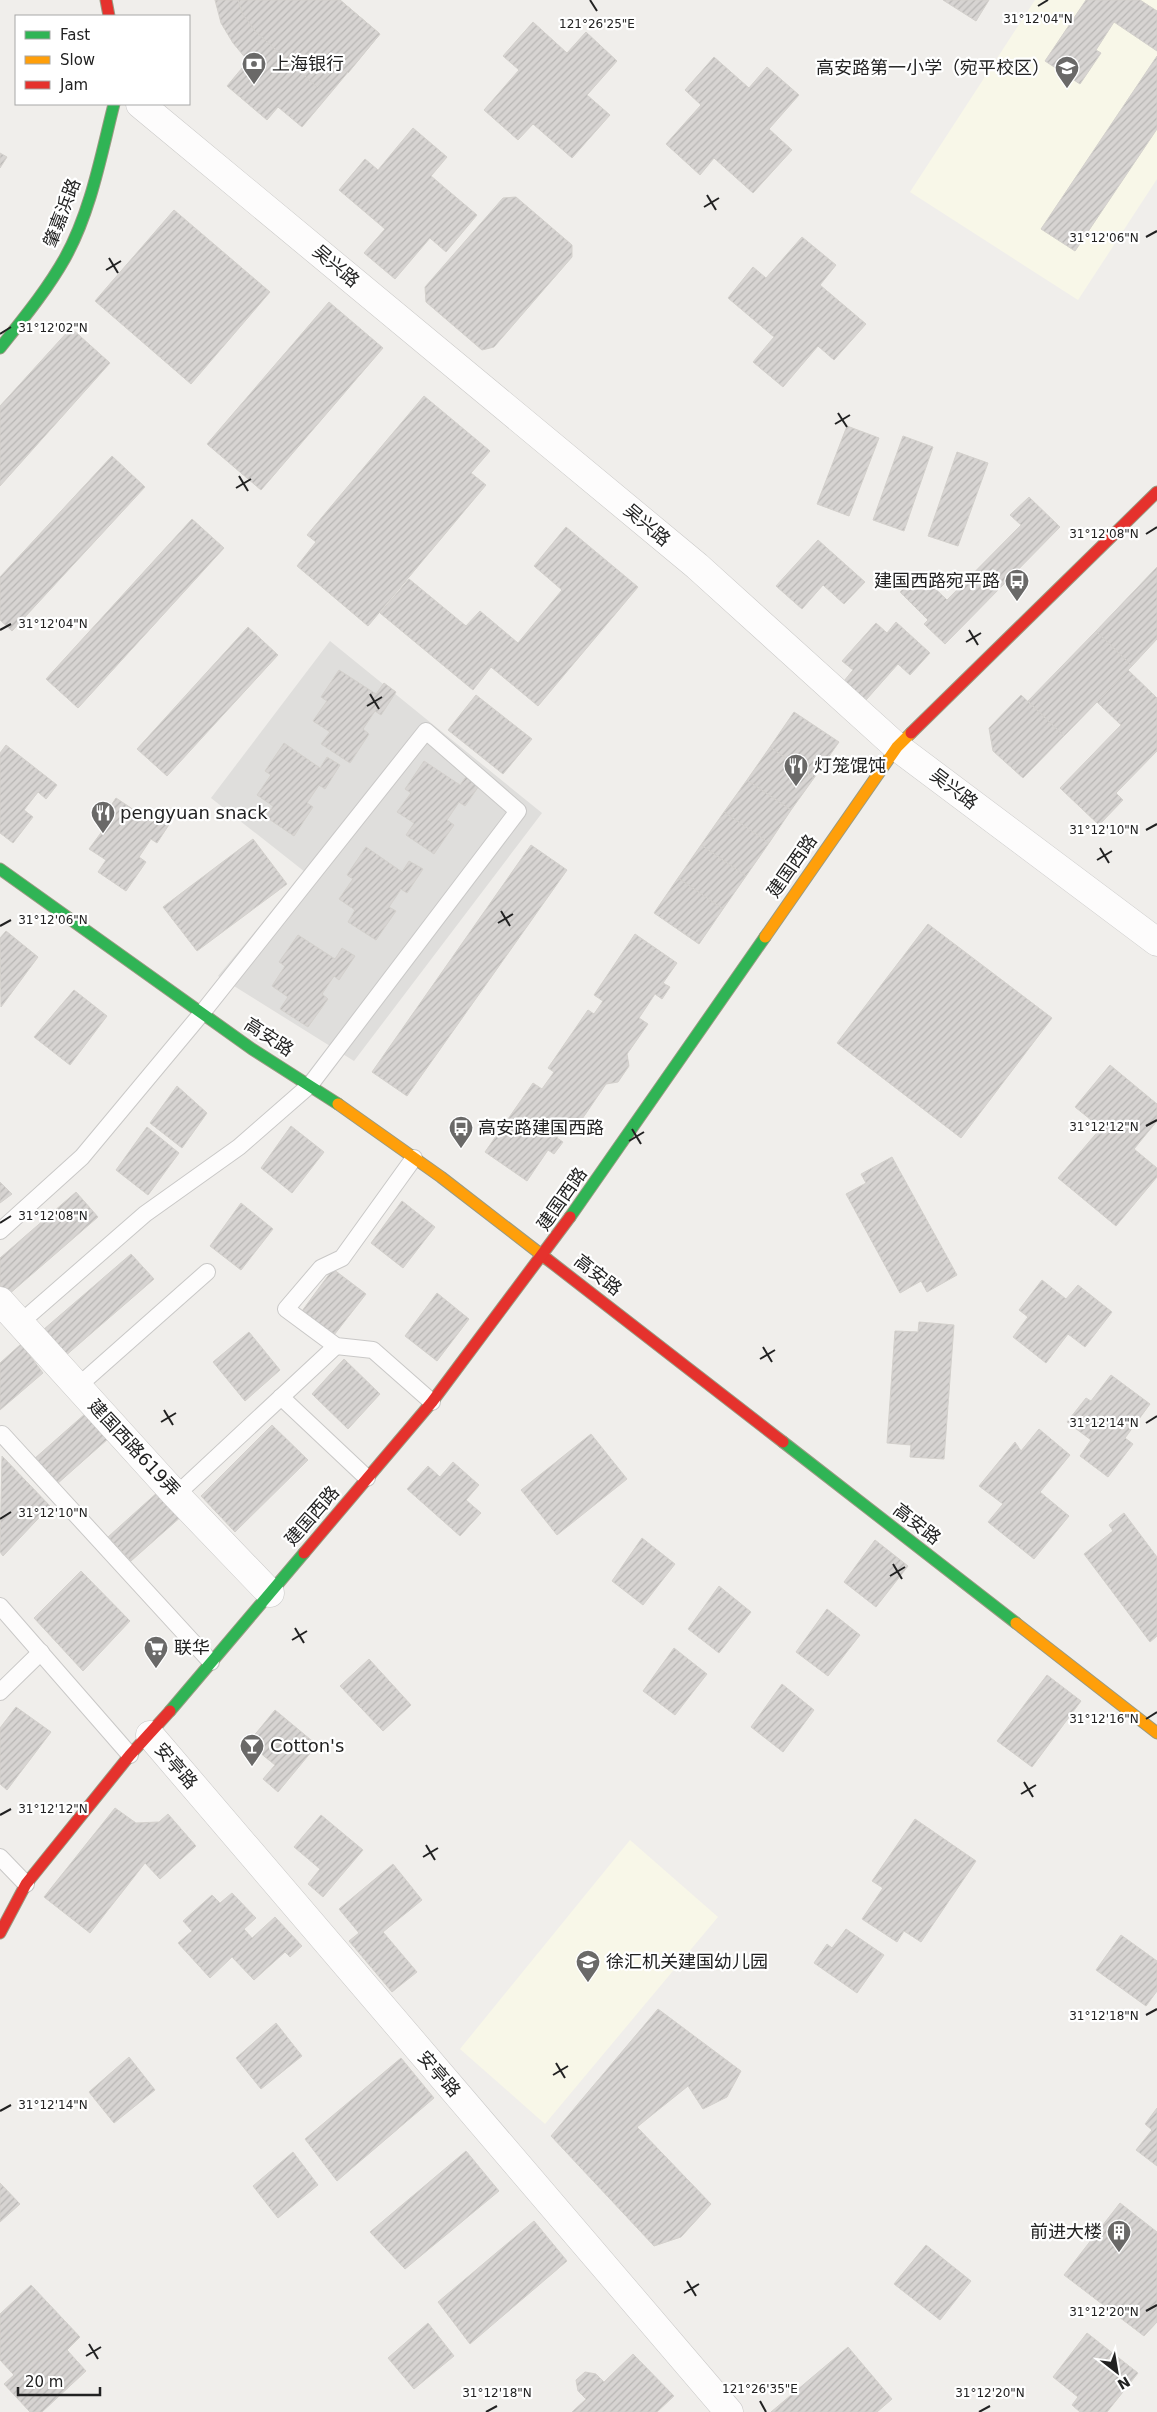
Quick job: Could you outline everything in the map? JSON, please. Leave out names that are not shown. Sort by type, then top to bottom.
[{"type":"street","points":[[106,0],[109,15]]},
{"type":"street","name":"肇嘉浜路","points":[[0,348],[34,306],[72,244],[101,159],[114,105]]},
{"type":"street","name":"吴兴路","points":[[141,105],[697,566],[897,747],[1157,942]]},
{"type":"street","name":"建国西路","points":[[0,1933],[26,1884],[130,1755],[150,1736],[432,1402],[544,1255],[897,747],[1157,492]]},
{"type":"street","name":"高安路","points":[[0,869],[252,1049],[310,1084],[414,1158],[544,1255],[1157,1733]]},
{"type":"street","name":"建国西路619弄","points":[[0,1302],[176,1495],[270,1592]]},
{"type":"street","name":"安亭路","points":[[150,1736],[729,2412]]},
{"type":"lane","points":[[0,1231],[82,1157],[202,1013],[426,731],[518,811],[310,1084],[239,1147],[145,1214],[20,1323]]},
{"type":"lane","points":[[414,1158],[342,1258],[321,1268],[286,1309],[336,1346],[373,1350],[432,1402]]},
{"type":"lane","points":[[77,1387],[207,1272]]},
{"type":"lane","points":[[176,1495],[336,1346]]},
{"type":"lane","points":[[282,1397],[367,1478]]},
{"type":"lane","points":[[0,1436],[2,1434],[211,1662]]},
{"type":"lane","points":[[0,1606],[130,1755]]},
{"type":"lane","points":[[0,1692],[41,1652]]},
{"type":"lane","points":[[0,1857],[26,1884]]},
{"type":"shaded area","name":"高安路第一小学（宛平校区）","points":[[1035,0],[1157,0],[1157,179],[1078,300],[910,192]]},
{"type":"shaded area","points":[[330,641],[542,813],[354,1061],[218,976],[305,872],[211,798]]},
{"type":"shaded area","name":"徐汇机关建国幼儿园","points":[[630,1840],[718,1917],[545,2124],[460,2049]]},
{"type":"building","points":[[215,0],[340,0],[380,34],[302,127],[278,107],[267,120],[227,86],[248,61],[233,43],[221,23]]},
{"type":"building","points":[[238,0],[340,0],[380,34],[348,73],[337,63],[317,87],[255,31],[242,13]]},
{"type":"building","points":[[943,0],[989,0],[976,21]]},
{"type":"building","points":[[1086,0],[1140,0],[1157,11],[1157,51],[1114,22],[1096,50],[1101,53],[1080,84],[1045,61]]},
{"type":"building","points":[[533,22],[567,53],[586,32],[617,61],[587,95],[610,115],[572,158],[533,124],[518,140],[484,110],[519,70],[503,56]]},
{"type":"building","points":[[1157,56],[1157,129],[1075,251],[1041,229]]},
{"type":"building","points":[[714,57],[749,88],[767,67],[799,95],[769,129],[792,150],[753,193],[714,158],[700,175],[666,144],[701,105],[685,90]]},
{"type":"building","points":[[413,128],[447,157],[431,176],[477,215],[446,252],[430,238],[395,279],[364,253],[385,229],[339,190],[365,159],[378,170]]},
{"type":"building","points":[[0,153],[7,157],[0,168]]},
{"type":"building","points":[[516,197],[572,245],[572,257],[494,347],[482,350],[426,302],[425,287],[503,198]]},
{"type":"building","points":[[174,210],[270,292],[191,384],[95,301]]},
{"type":"building","points":[[802,237],[836,265],[820,285],[866,324],[834,360],[818,346],[783,387],[753,362],[774,337],[728,298],[753,267],[766,278]]},
{"type":"building","points":[[329,302],[383,348],[261,490],[207,444]]},
{"type":"building","points":[[71,328],[110,363],[0,486],[0,406]]},
{"type":"building","points":[[424,396],[490,451],[471,473],[486,485],[368,626],[297,566],[316,542],[307,535]]},
{"type":"building","points":[[847,426],[879,438],[849,516],[817,504]]},
{"type":"building","points":[[903,436],[933,447],[904,531],[873,520]]},
{"type":"building","points":[[957,452],[988,463],[958,546],[928,536]]},
{"type":"building","points":[[112,456],[145,487],[12,631],[0,620],[0,577]]},
{"type":"building","points":[[1029,497],[1060,527],[945,644],[924,624],[928,620],[900,592],[919,573],[947,600],[1021,525],[1010,515]]},
{"type":"building","points":[[192,519],[224,548],[78,708],[46,679]]},
{"type":"building","points":[[566,527],[638,587],[538,706],[491,667],[473,690],[380,613],[409,579],[466,626],[480,611],[518,643],[562,590],[534,566]]},
{"type":"building","points":[[818,540],[865,582],[844,604],[823,585],[802,609],[776,586]]},
{"type":"building","points":[[1157,567],[1157,639],[1132,666],[1096,631]]},
{"type":"building","points":[[896,622],[930,653],[910,675],[898,664],[866,700],[844,681],[853,670],[842,661],[876,623],[887,633]]},
{"type":"building","points":[[248,627],[278,655],[167,776],[137,749]]},
{"type":"building","points":[[1096,631],[1132,666],[1064,736],[1028,701]]},
{"type":"building","points":[[339,670],[376,694],[384,683],[396,692],[381,715],[375,711],[363,729],[369,734],[350,763],[321,744],[330,732],[313,721],[327,701],[321,697]]},
{"type":"building","points":[[1128,670],[1157,698],[1157,751],[1116,793],[1123,800],[1099,825],[1060,788],[1121,725],[1097,702]]},
{"type":"building","points":[[476,695],[532,739],[503,774],[448,730]]},
{"type":"building","points":[[1021,695],[1064,736],[1023,778],[993,751],[989,728]]},
{"type":"building","points":[[794,712],[839,742],[814,778],[770,747]]},
{"type":"building","points":[[284,743],[320,768],[327,757],[340,765],[325,789],[319,785],[307,803],[313,807],[294,836],[266,817],[273,806],[257,795],[271,775],[265,771]]},
{"type":"building","points":[[6,745],[57,785],[46,799],[38,792],[24,810],[33,817],[13,843],[0,833],[0,753]]},
{"type":"building","points":[[770,747],[814,778],[791,810],[747,780]]},
{"type":"building","points":[[424,761],[460,785],[468,774],[481,783],[465,806],[459,802],[447,820],[454,825],[434,854],[406,835],[414,823],[397,812],[411,793],[405,789]]},
{"type":"building","points":[[747,780],[791,810],[769,843],[724,812]]},
{"type":"building","points":[[116,798],[152,822],[159,811],[172,820],[157,843],[151,839],[139,857],[146,862],[126,891],[98,872],[106,860],[89,849],[103,830],[97,826]]},
{"type":"building","points":[[724,812],[769,843],[746,876],[701,845]]},
{"type":"building","points":[[253,839],[287,884],[197,951],[163,907]]},
{"type":"building","points":[[531,845],[567,870],[407,1096],[372,1072]]},
{"type":"building","points":[[701,845],[746,876],[723,909],[678,878]]},
{"type":"building","points":[[366,847],[402,872],[409,861],[423,869],[407,893],[401,889],[389,907],[396,911],[376,940],[348,922],[355,910],[339,899],[353,879],[347,875]]},
{"type":"building","points":[[678,878],[723,909],[699,944],[654,913]]},
{"type":"building","points":[[928,924],[1052,1018],[961,1138],[837,1043]]},
{"type":"building","points":[[6,931],[38,957],[1,1007],[0,938]]},
{"type":"building","points":[[635,934],[677,963],[663,983],[670,987],[662,999],[655,994],[639,1018],[648,1024],[627,1054],[629,1066],[618,1082],[606,1084],[578,1125],[569,1119],[557,1138],[563,1142],[554,1154],[548,1150],[527,1181],[485,1152],[533,1083],[542,1089],[554,1072],[548,1068],[588,1010],[594,1014],[603,1001],[594,995]]},
{"type":"building","points":[[298,935],[335,959],[342,948],[355,956],[339,980],[334,976],[322,994],[328,999],[308,1027],[280,1009],[288,997],[272,986],[285,966],[279,962]]},
{"type":"building","points":[[74,990],[107,1016],[70,1065],[34,1037]]},
{"type":"building","points":[[1110,1065],[1157,1104],[1157,1121],[1134,1149],[1157,1168],[1157,1177],[1116,1226],[1058,1178],[1101,1128],[1075,1107]]},
{"type":"building","points":[[177,1086],[207,1113],[182,1148],[150,1123]]},
{"type":"building","points":[[291,1126],[324,1152],[292,1193],[261,1168]]},
{"type":"building","points":[[147,1127],[179,1153],[148,1195],[116,1170]]},
{"type":"building","points":[[892,1157],[957,1275],[927,1292],[921,1281],[900,1293],[846,1194],[866,1183],[861,1174]]},
{"type":"building","points":[[0,1182],[12,1194],[0,1203]]},
{"type":"building","points":[[76,1192],[98,1217],[8,1295],[0,1285],[0,1258]]},
{"type":"building","points":[[402,1201],[435,1227],[403,1268],[371,1243]]},
{"type":"building","points":[[241,1203],[273,1229],[241,1270],[210,1246]]},
{"type":"building","points":[[131,1254],[154,1279],[64,1357],[43,1330]]},
{"type":"building","points":[[333,1269],[366,1294],[334,1335],[302,1311]]},
{"type":"building","points":[[1042,1280],[1066,1299],[1078,1285],[1112,1312],[1085,1347],[1068,1334],[1046,1363],[1013,1337],[1028,1317],[1019,1310]]},
{"type":"building","points":[[437,1293],[469,1319],[437,1361],[405,1336]]},
{"type":"building","points":[[919,1322],[954,1325],[944,1459],[910,1457],[911,1445],[887,1443],[895,1331],[918,1332]]},
{"type":"building","points":[[249,1332],[280,1370],[245,1401],[213,1362]]},
{"type":"building","points":[[21,1344],[43,1373],[0,1410],[0,1363]]},
{"type":"building","points":[[344,1359],[380,1394],[348,1429],[312,1394]]},
{"type":"building","points":[[1111,1375],[1150,1404],[1125,1438],[1133,1444],[1108,1477],[1080,1456],[1091,1440],[1067,1422],[1086,1398],[1091,1401]]},
{"type":"building","points":[[86,1413],[109,1438],[57,1484],[33,1460]]},
{"type":"building","points":[[272,1425],[308,1460],[235,1532],[201,1496]]},
{"type":"building","points":[[1039,1429],[1070,1455],[1040,1492],[1069,1516],[1034,1559],[988,1522],[1003,1504],[979,1486],[1015,1442],[1021,1451]]},
{"type":"building","points":[[591,1434],[627,1479],[557,1535],[521,1490]]},
{"type":"building","points":[[2,1456],[50,1506],[3,1556],[0,1552]]},
{"type":"building","points":[[453,1462],[479,1485],[466,1500],[481,1513],[460,1536],[407,1489],[428,1466],[440,1477]]},
{"type":"building","points":[[160,1490],[183,1515],[131,1561],[108,1537]]},
{"type":"building","points":[[1124,1513],[1157,1557],[1157,1636],[1150,1642],[1084,1554],[1113,1531],[1109,1525]]},
{"type":"building","points":[[642,1538],[675,1564],[643,1605],[612,1581]]},
{"type":"building","points":[[875,1540],[908,1566],[876,1607],[844,1582]]},
{"type":"building","points":[[81,1571],[130,1621],[83,1671],[34,1618]]},
{"type":"building","points":[[719,1586],[751,1612],[719,1653],[688,1629]]},
{"type":"building","points":[[827,1609],[860,1635],[828,1676],[796,1652]]},
{"type":"building","points":[[674,1648],[707,1674],[675,1715],[643,1691]]},
{"type":"building","points":[[369,1659],[411,1705],[383,1731],[340,1686]]},
{"type":"building","points":[[1047,1675],[1081,1701],[1032,1767],[997,1741]]},
{"type":"building","points":[[782,1684],[814,1710],[783,1752],[751,1727]]},
{"type":"building","points":[[16,1707],[51,1732],[7,1790],[0,1784],[0,1728]]},
{"type":"building","points":[[275,1710],[317,1745],[278,1792],[263,1779],[275,1765],[248,1743]]},
{"type":"building","points":[[115,1808],[136,1823],[159,1822],[168,1814],[196,1846],[160,1879],[145,1863],[90,1933],[44,1897]]},
{"type":"building","points":[[321,1815],[363,1850],[323,1897],[308,1884],[320,1869],[294,1847]]},
{"type":"building","points":[[915,1819],[976,1861],[921,1942],[904,1931],[897,1942],[862,1919],[883,1888],[872,1881]]},
{"type":"building","points":[[393,1864],[422,1900],[383,1932],[417,1972],[392,1992],[349,1941],[359,1933],[339,1909]]},
{"type":"building","points":[[232,1893],[256,1918],[244,1929],[252,1938],[275,1917],[302,1946],[290,1957],[285,1952],[254,1980],[232,1957],[210,1978],[178,1943],[192,1931],[183,1921],[212,1895],[220,1903]]},
{"type":"building","points":[[846,1929],[884,1955],[857,1993],[814,1963],[827,1944],[832,1948]]},
{"type":"building","points":[[1121,1935],[1157,1961],[1157,1991],[1146,2006],[1096,1970]]},
{"type":"building","points":[[658,2009],[741,2071],[727,2097],[703,2109],[688,2086],[637,2127],[711,2204],[681,2237],[654,2246],[551,2136]]},
{"type":"building","points":[[276,2023],[302,2056],[261,2089],[236,2058]]},
{"type":"building","points":[[129,2057],[155,2090],[114,2123],[89,2092]]},
{"type":"building","points":[[401,2058],[434,2098],[337,2181],[305,2139]]},
{"type":"building","points":[[1157,2108],[1157,2166],[1136,2150],[1152,2130],[1145,2124]]},
{"type":"building","points":[[466,2151],[499,2191],[405,2269],[370,2232]]},
{"type":"building","points":[[293,2152],[318,2185],[278,2218],[253,2186]]},
{"type":"building","points":[[0,2183],[20,2204],[0,2222]]},
{"type":"building","name":"前进大楼","points":[[1120,2203],[1157,2232],[1157,2322],[1144,2336],[1064,2275]]},
{"type":"building","points":[[534,2221],[567,2261],[470,2344],[438,2302]]},
{"type":"building","points":[[926,2245],[971,2281],[940,2320],[894,2284]]},
{"type":"building","points":[[31,2285],[80,2337],[67,2350],[86,2371],[42,2412],[30,2412],[4,2384],[14,2375],[0,2360],[0,2314]]},
{"type":"building","points":[[428,2323],[454,2356],[414,2389],[388,2358]]},
{"type":"building","points":[[1087,2333],[1138,2373],[1107,2412],[1080,2412],[1072,2405],[1078,2397],[1053,2377]]},
{"type":"building","points":[[848,2347],[892,2399],[877,2412],[771,2412]]},
{"type":"building","points":[[633,2354],[674,2396],[657,2412],[572,2412],[586,2399],[578,2391],[576,2380],[585,2372],[596,2374],[604,2382]]},
{"type":"traffic: fast","points":[[0,348],[50,281],[74,240],[89,202],[114,105]]},
{"type":"traffic: fast","points":[[0,869],[252,1049],[338,1104]]},
{"type":"traffic: fast","points":[[570,1217],[765,937]]},
{"type":"traffic: fast","points":[[783,1442],[1016,1623]]},
{"type":"traffic: fast","points":[[170,1711],[304,1553]]},
{"type":"traffic: slow","points":[[765,937],[897,747],[911,733]]},
{"type":"traffic: slow","points":[[338,1104],[441,1177],[547,1259]]},
{"type":"traffic: slow","points":[[1016,1623],[1157,1733]]},
{"type":"traffic: jam","points":[[106,0],[109,15]]},
{"type":"traffic: jam","points":[[911,733],[1157,492]]},
{"type":"traffic: jam","points":[[304,1553],[432,1402],[570,1217]]},
{"type":"traffic: jam","points":[[547,1259],[783,1442]]},
{"type":"traffic: jam","points":[[0,1933],[26,1884],[130,1755],[170,1711]]},
{"type":"place","name":"上海银行","points":[[254,85]]},
{"type":"place","name":"高安路第一小学（宛平校区）","points":[[1067,89]]},
{"type":"place","name":"建国西路宛平路","points":[[1017,602]]},
{"type":"place","name":"灯笼馄饨","points":[[796,787]]},
{"type":"place","name":"pengyuan snack","points":[[103,834]]},
{"type":"place","name":"高安路建国西路","points":[[461,1149]]},
{"type":"place","name":"联华","points":[[156,1669]]},
{"type":"place","name":"Cotton's","points":[[252,1767]]},
{"type":"place","name":"徐汇机关建国幼儿园","points":[[588,1983]]},
{"type":"place","name":"前进大楼","points":[[1119,2253]]}]
